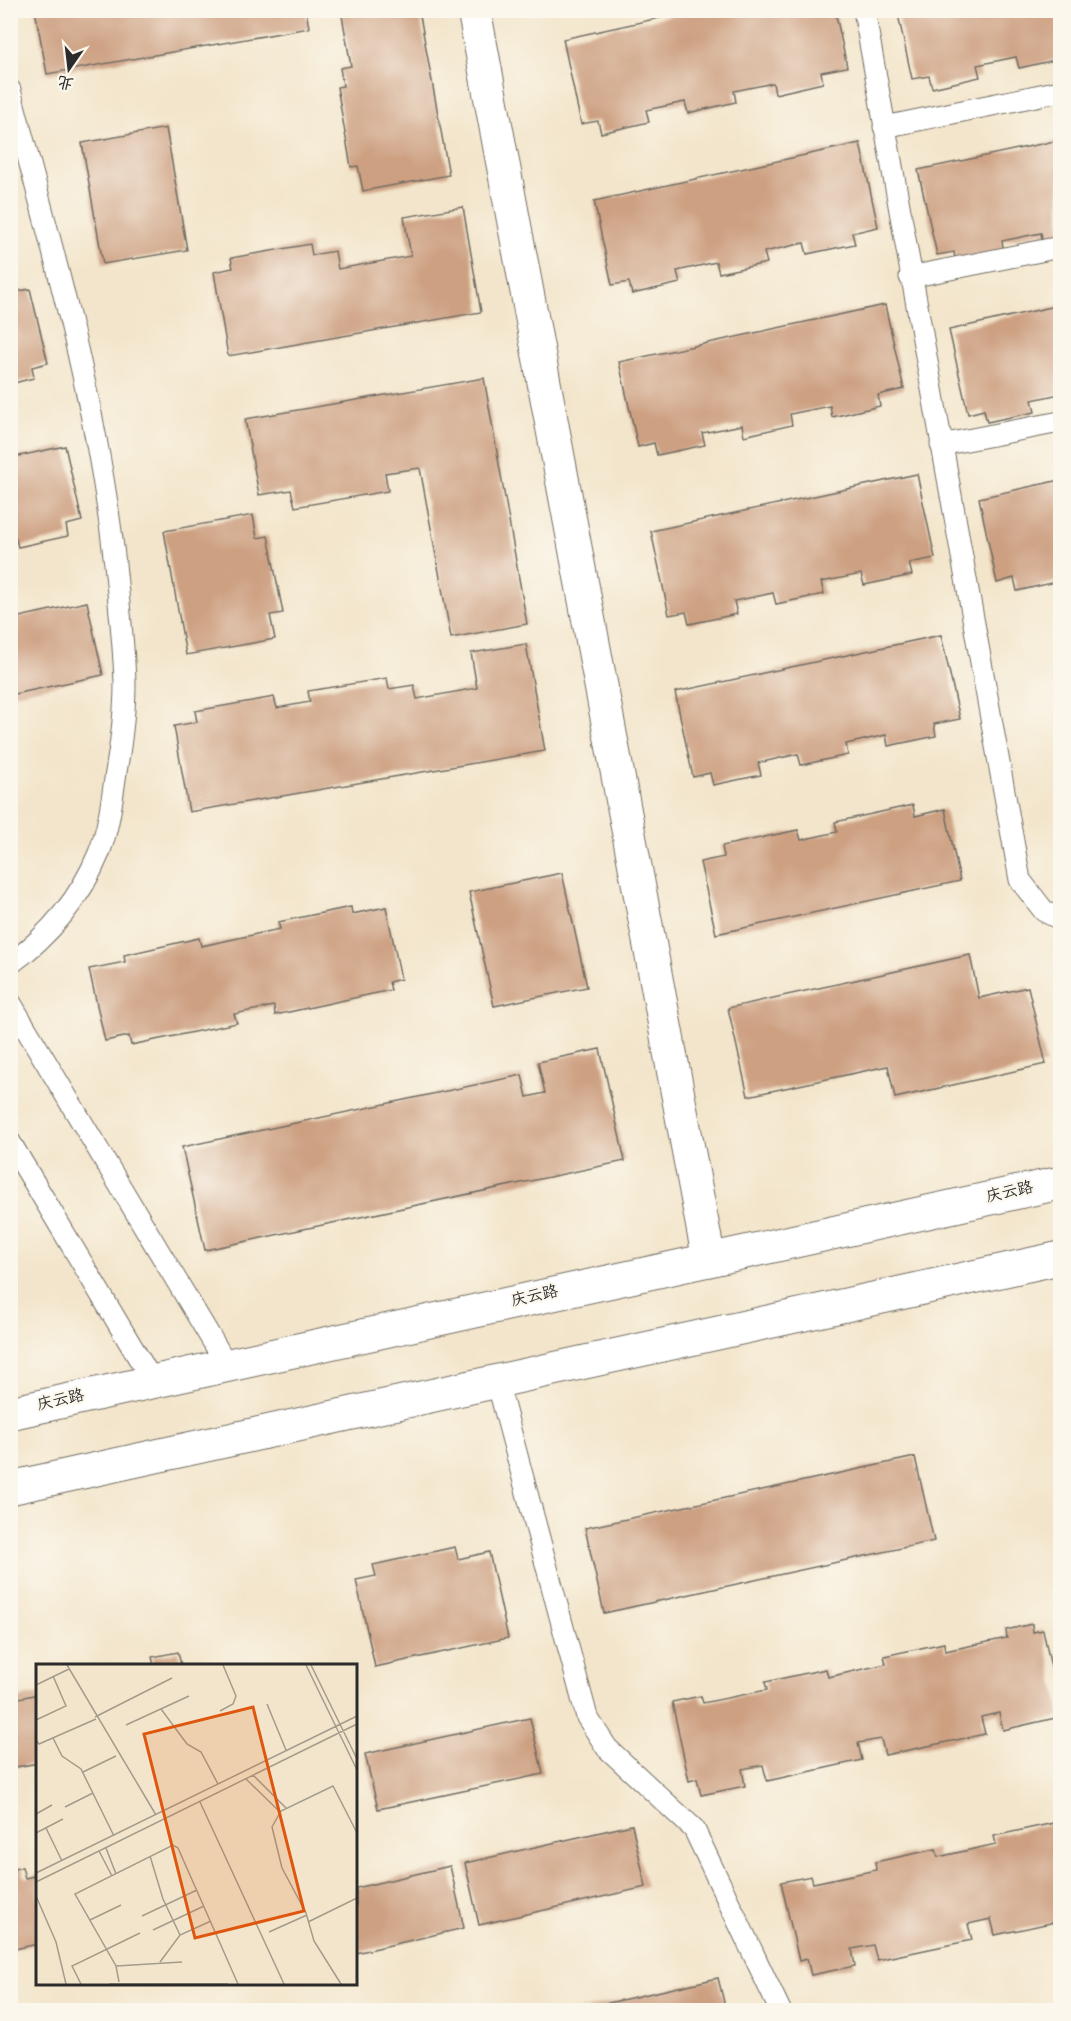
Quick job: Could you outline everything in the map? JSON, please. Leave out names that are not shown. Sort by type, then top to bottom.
[{"type":"main road","points":[[474,10],[709,1260]]},
{"type":"main road","name":"庆云路","points":[[10,1413],[1060,1183]]},
{"type":"main road","points":[[10,1488],[1060,1258]]},
{"type":"lane","points":[[864,10],[910,277],[1020,880],[1044,911],[1060,919]]},
{"type":"lane","points":[[10,90],[77,344],[99,453],[117,586],[125,685],[121,739],[109,822],[99,852],[87,879],[70,906],[44,936],[10,964]]},
{"type":"lane","points":[[884,127],[1060,91]]},
{"type":"lane","points":[[910,277],[1060,247]]},
{"type":"lane","points":[[941,445],[1060,422]]},
{"type":"lane","points":[[10,1002],[227,1365]]},
{"type":"lane","points":[[10,1142],[153,1382]]},
{"type":"lane","points":[[497,1381],[587,1717],[607,1748],[694,1828],[780,2010]]},
{"type":"building","points":[[35,10],[306,10],[309,28],[47,74]]},
{"type":"building","points":[[341,10],[419,10],[449,175],[363,191],[358,166],[351,167],[337,87],[343,86],[340,68],[351,66]]},
{"type":"building","points":[[696,10],[835,10],[847,67],[821,72],[823,83],[775,94],[773,83],[734,91],[736,102],[688,113],[685,102],[646,110],[649,122],[601,133],[598,121],[581,124],[563,39]]},
{"type":"building","points":[[897,10],[1060,10],[1060,59],[1019,68],[1016,57],[977,65],[980,77],[932,88],[929,76],[912,79]]},
{"type":"building","points":[[166,128],[187,250],[103,264],[82,143]]},
{"type":"building","points":[[1060,140],[1060,240],[1043,244],[1041,233],[1002,241],[1004,253],[956,264],[954,252],[937,255],[918,170]]},
{"type":"building","points":[[860,143],[878,227],[852,233],[855,244],[807,254],[804,243],[764,252],[767,263],[719,273],[716,262],[677,271],[680,283],[632,294],[629,282],[612,285],[594,201]]},
{"type":"building","points":[[463,207],[481,312],[228,356],[214,272],[233,268],[231,258],[310,244],[312,255],[335,251],[338,269],[411,256],[404,217]]},
{"type":"building","points":[[30,289],[48,363],[32,367],[34,378],[10,384],[10,293]]},
{"type":"building","points":[[885,305],[904,389],[878,395],[880,406],[832,417],[830,406],[790,414],[792,425],[744,436],[742,425],[702,433],[705,445],[657,455],[654,443],[638,447],[619,362]]},
{"type":"building","points":[[1060,305],[1060,394],[1032,400],[1035,412],[987,422],[984,410],[968,414],[949,330]]},
{"type":"building","points":[[484,378],[527,624],[451,638],[420,468],[385,473],[388,491],[295,507],[291,490],[259,495],[245,419]]},
{"type":"building","points":[[65,446],[82,521],[66,525],[68,536],[18,547],[15,536],[10,537],[10,458]]},
{"type":"building","points":[[917,474],[935,558],[909,563],[912,575],[864,585],[861,574],[821,582],[824,594],[776,604],[773,593],[734,601],[737,614],[689,624],[686,612],[669,615],[651,531]]},
{"type":"building","points":[[1060,480],[1060,581],[1017,591],[1014,578],[997,583],[979,498]]},
{"type":"building","points":[[253,515],[257,538],[268,536],[283,613],[270,615],[275,639],[186,655],[164,531]]},
{"type":"building","points":[[87,602],[103,675],[10,695],[10,619]]},
{"type":"building","points":[[941,635],[960,719],[934,724],[936,736],[888,746],[886,735],[846,744],[848,755],[801,765],[798,754],[758,763],[761,775],[713,785],[710,773],[693,777],[675,692]]},
{"type":"building","points":[[526,644],[545,751],[189,812],[174,726],[197,722],[195,711],[274,697],[277,708],[310,702],[308,691],[387,678],[389,689],[414,685],[417,699],[477,688],[471,653]]},
{"type":"building","points":[[913,805],[915,816],[945,809],[960,881],[716,934],[700,862],[724,857],[722,846],[798,830],[801,840],[837,832],[835,822]]},
{"type":"building","points":[[562,873],[587,987],[494,1006],[469,892]]},
{"type":"building","points":[[351,907],[352,914],[386,907],[401,979],[389,982],[391,990],[275,1015],[274,1006],[234,1014],[237,1023],[131,1045],[129,1036],[105,1041],[89,969],[125,962],[124,955],[199,938],[201,946],[280,929],[278,922]]},
{"type":"building","points":[[970,955],[979,998],[1028,987],[1046,1064],[895,1098],[888,1066],[748,1096],[728,1008]]},
{"type":"building","points":[[600,1049],[625,1161],[205,1250],[182,1147],[522,1075],[527,1097],[545,1093],[538,1062]]},
{"type":"building","points":[[915,1457],[934,1541],[604,1613],[585,1528]]},
{"type":"building","points":[[455,1547],[458,1559],[489,1552],[508,1638],[375,1667],[356,1580],[376,1576],[373,1565]]},
{"type":"building","points":[[1032,1624],[1033,1632],[1043,1630],[1060,1717],[1003,1730],[999,1713],[981,1717],[985,1734],[885,1755],[881,1739],[858,1743],[862,1760],[767,1781],[763,1765],[742,1769],[745,1786],[701,1795],[697,1779],[689,1781],[672,1702],[701,1696],[703,1703],[767,1690],[765,1682],[826,1669],[828,1677],[886,1664],[884,1656],[944,1643],[945,1651],[1007,1638],[1006,1630]]},
{"type":"building","points":[[178,1652],[181,1664],[154,1664],[152,1657]]},
{"type":"building","points":[[36,1694],[36,1763],[10,1768],[10,1700]]},
{"type":"building","points":[[530,1718],[543,1774],[378,1809],[365,1754]]},
{"type":"building","points":[[1054,1823],[1056,1831],[1060,1830],[1060,1921],[995,1935],[991,1919],[968,1924],[972,1940],[877,1960],[873,1945],[852,1949],[855,1966],[811,1975],[807,1959],[799,1961],[781,1882],[811,1876],[813,1883],[876,1870],[875,1862],[936,1849],[938,1857],[996,1844],[994,1836]]},
{"type":"building","points":[[632,1825],[646,1887],[479,1925],[465,1863]]},
{"type":"building","points":[[450,1866],[464,1928],[357,1953],[357,1888]]},
{"type":"building","points":[[22,1867],[25,1878],[36,1875],[36,1944],[10,1950],[10,1870]]},
{"type":"building","points":[[718,1978],[726,2010],[578,2010]]}]
